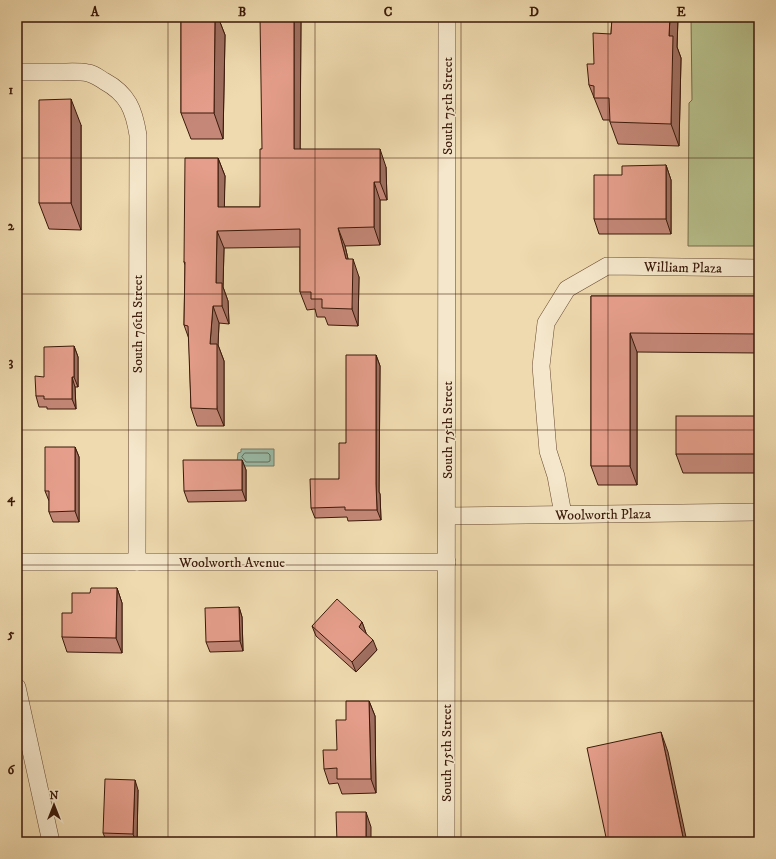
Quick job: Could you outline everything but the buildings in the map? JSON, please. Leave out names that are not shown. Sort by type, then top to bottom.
[{"type":"street","name":"South 75th Street","points":[[446,842],[447,17]]},
{"type":"street","name":"South 76th Street","points":[[17,72],[77,72],[88,73],[96,76],[120,91],[132,110],[135,118],[138,135],[137,562]]},
{"type":"street","name":"William Plaza","points":[[563,514],[556,476],[548,451],[541,366],[546,323],[566,289],[607,266],[759,268]]},
{"type":"street","name":"Woolworth Plaza","points":[[447,516],[759,512]]},
{"type":"street","name":"Woolworth Avenue","points":[[17,562],[447,562]]},
{"type":"street","points":[[17,687],[51,842]]},
{"type":"green space","points":[[691,17],[759,17],[759,246],[688,246],[689,103],[692,100]]},
{"type":"water","points":[[241,449],[274,449],[274,466],[241,466],[237,462],[238,453],[241,452]]}]
